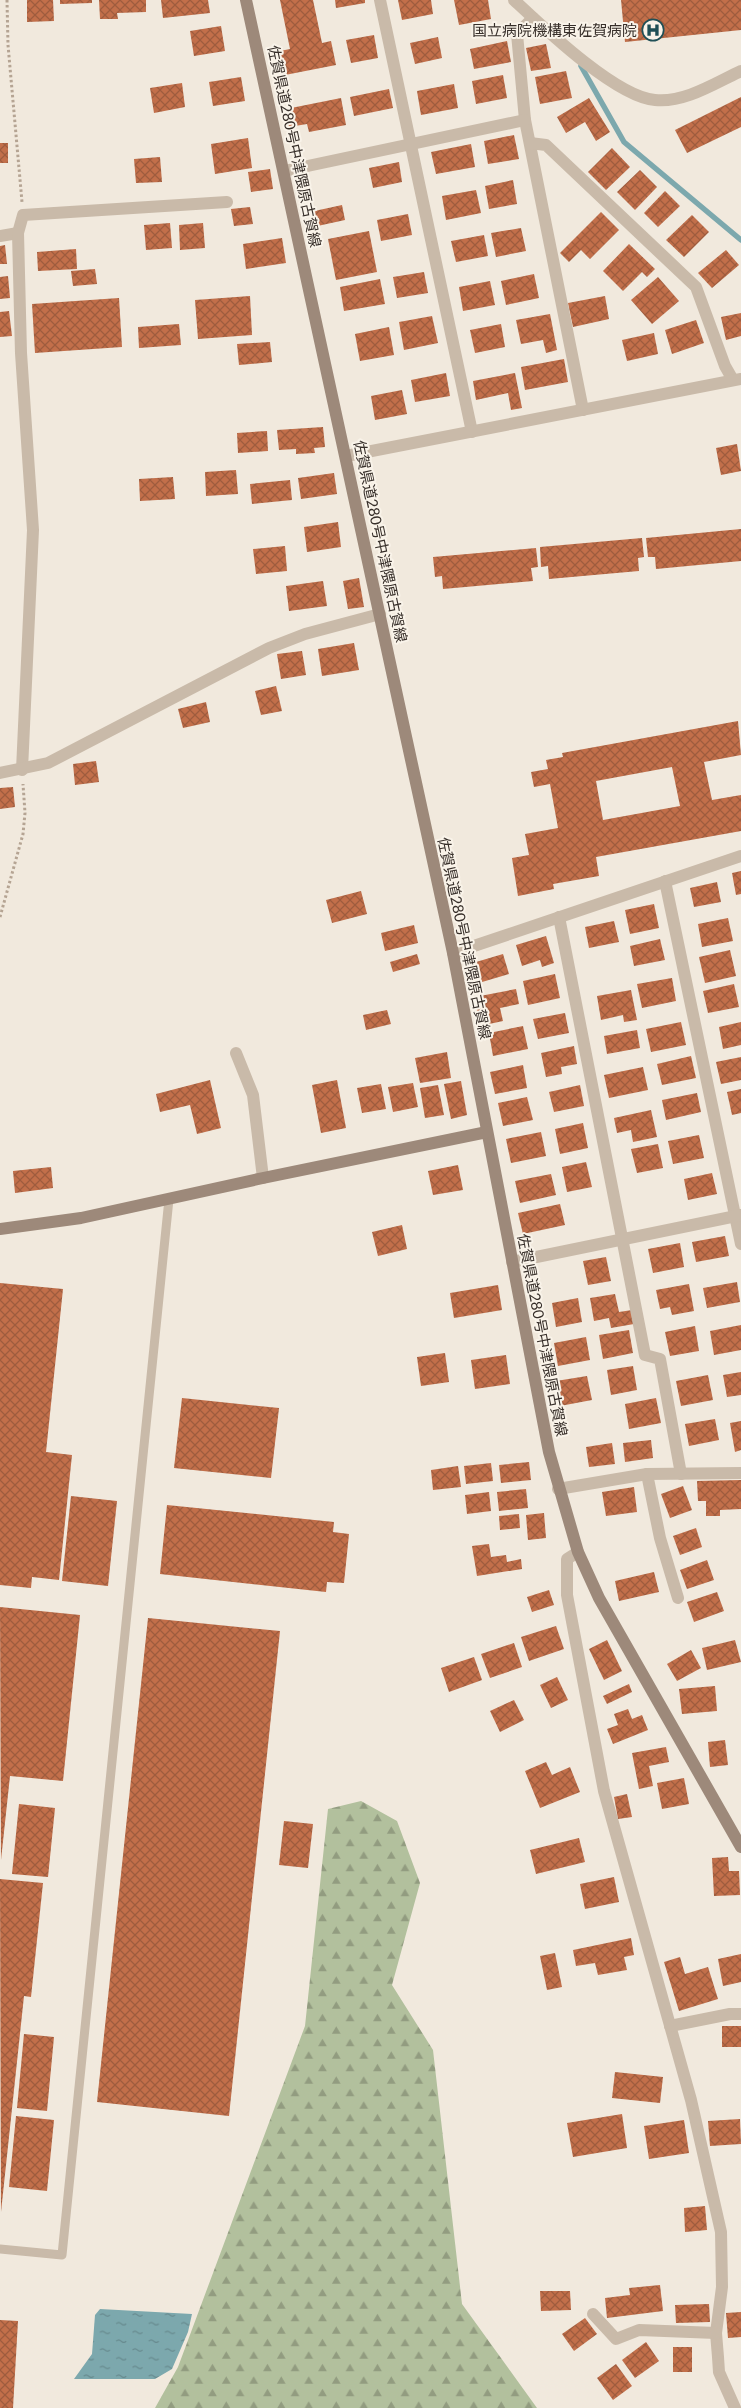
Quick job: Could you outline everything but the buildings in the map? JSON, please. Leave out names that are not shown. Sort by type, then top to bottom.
[{"type":"main road","name":"佐賀県道280号中津隈原古賀線","points":[[246,0],[453,953],[549,1452],[558,1489],[578,1552],[599,1598],[741,1847]]},
{"type":"main road","points":[[0,1229],[82,1218],[263,1178],[487,1132]]},
{"type":"street","points":[[380,0],[472,432]]},
{"type":"street","points":[[514,0],[613,84],[644,98],[657,100],[689,96],[741,71]]},
{"type":"street","points":[[533,18],[517,34],[525,120],[583,410]]},
{"type":"street","points":[[284,171],[525,120]]},
{"type":"street","points":[[346,456],[737,380],[725,366],[696,287],[546,145],[530,143]]},
{"type":"street","points":[[22,770],[33,530],[21,354],[18,233],[23,215],[227,202]]},
{"type":"street","points":[[0,236],[18,233]]},
{"type":"street","points":[[0,773],[22,770],[48,763],[269,648],[305,634],[380,614]]},
{"type":"street","points":[[453,953],[741,856]]},
{"type":"street","points":[[665,881],[738,1216],[741,1244]]},
{"type":"street","points":[[559,917],[646,1355],[660,1359],[680,1474]]},
{"type":"street","points":[[236,1053],[253,1095],[263,1178]]},
{"type":"street","points":[[512,1262],[738,1216]]},
{"type":"street","points":[[558,1489],[648,1474],[741,1473]]},
{"type":"street","points":[[648,1474],[660,1538],[678,1598]]},
{"type":"street","points":[[578,1552],[567,1559],[567,1595],[585,1699],[604,1791],[646,1947],[691,2100],[721,2232],[722,2287],[716,2333],[719,2372],[735,2408]]},
{"type":"street","points":[[670,2026],[730,2014],[741,2014]]},
{"type":"street","points":[[592,2314],[616,2339],[639,2330],[716,2333]]},
{"type":"lane","points":[[0,2249],[62,2255],[169,1199]]},
{"type":"path","points":[[7,0],[8,45],[23,215]]},
{"type":"path","points":[[0,917],[23,834],[26,813],[22,770]]},
{"type":"green space","points":[[361,1801],[397,1821],[420,1883],[392,1985],[433,2050],[462,2304],[537,2408],[155,2408],[178,2367],[305,2026],[328,1809]]},
{"type":"water","points":[[100,2309],[192,2314],[188,2332],[172,2369],[155,2379],[74,2379],[92,2354],[95,2315]]},
{"type":"waterway","points":[[581,66],[624,142],[741,240]]},
{"type":"place","name":"国立病院機構東佐賀病院","points":[[653,30]]}]
